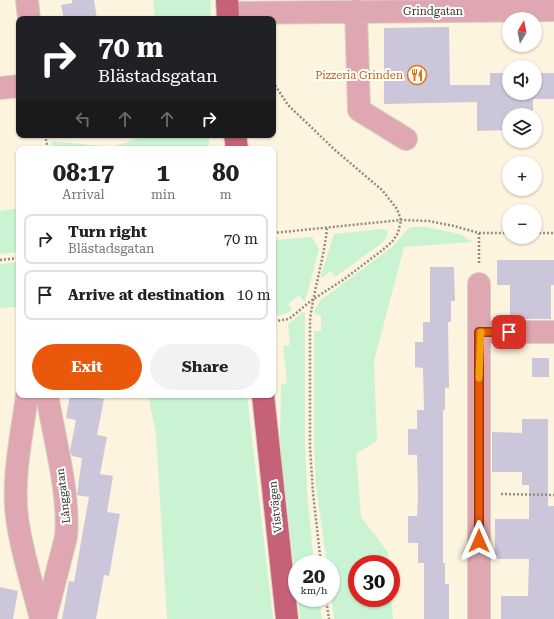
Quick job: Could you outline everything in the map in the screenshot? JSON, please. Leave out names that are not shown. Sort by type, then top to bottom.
[{"type":"main road","name":"Vistvägen","points":[[263,398],[287,619]]},
{"type":"street","points":[[27,0],[29,16]]},
{"type":"street","name":"Grindgatan","points":[[228,11],[311,6],[356,11],[554,10]]},
{"type":"street","points":[[356,11],[359,110],[406,139]]},
{"type":"street","points":[[0,88],[16,86]]},
{"type":"street","points":[[479,284],[479,619]]},
{"type":"street","points":[[479,332],[554,332]]},
{"type":"street","points":[[27,398],[18,465],[16,499],[17,517],[41,619]]},
{"type":"street","name":"Långgatan","points":[[45,619],[66,537],[67,527],[61,469],[47,398]]},
{"type":"street","points":[[24,421],[51,420]]},
{"type":"path","points":[[276,87],[288,105],[335,150],[382,190],[397,209],[401,220],[398,233],[392,242],[380,252],[343,280],[312,300],[289,319],[277,321]]},
{"type":"path","points":[[276,233],[401,220],[429,221],[479,233],[502,233]]},
{"type":"path","points":[[320,555],[313,493],[310,447],[310,320],[312,300],[325,246],[327,228]]},
{"type":"path","points":[[479,233],[479,284]]},
{"type":"path","points":[[542,233],[554,233]]},
{"type":"path","points":[[0,260],[16,258]]},
{"type":"path","points":[[479,494],[554,495]]},
{"type":"path","points":[[327,607],[329,619]]},
{"type":"green space","points":[[153,0],[211,0],[210,16],[155,16]]},
{"type":"green space","points":[[138,138],[209,138],[208,146],[116,146]]},
{"type":"green space","points":[[52,141],[103,146],[53,146]]},
{"type":"green space","points":[[16,208],[16,252],[0,254],[0,211]]},
{"type":"green space","points":[[410,227],[426,227],[460,234],[473,242],[404,247],[374,361],[377,441],[356,454],[361,517],[388,552],[388,555],[348,555],[348,607],[392,607],[393,619],[334,619],[333,607],[340,607],[340,555],[326,555],[316,486],[314,444],[314,331],[321,331],[321,315],[315,315],[315,309],[321,300],[392,247]]},
{"type":"green space","points":[[380,229],[387,230],[388,235],[383,242],[335,277],[331,271],[320,279],[334,234]]},
{"type":"green space","points":[[312,237],[319,249],[305,302],[299,296],[288,304],[292,310],[285,314],[276,316],[276,240]]},
{"type":"green space","points":[[16,262],[16,307],[0,308],[0,264]]},
{"type":"green space","points":[[303,312],[305,313],[305,444],[307,491],[313,555],[293,555],[282,462],[280,438],[281,384],[287,383],[283,346],[290,345],[288,324]]},
{"type":"green space","points":[[149,398],[247,398],[273,619],[167,619],[156,434]]},
{"type":"green space","points":[[299,607],[320,607],[322,619],[300,619]]},
{"type":"building","points":[[72,0],[94,0],[97,16],[63,16],[61,5],[72,3]]},
{"type":"building","name":"Pizzeria Grinden","points":[[449,27],[450,85],[490,85],[490,73],[502,73],[502,100],[533,100],[533,108],[502,108],[502,130],[477,131],[477,102],[384,104],[384,28]]},
{"type":"building","name":"Pizzeria Grinden","points":[[542,73],[554,73],[554,99],[542,99]]},
{"type":"building","points":[[497,260],[554,260],[554,285],[551,285],[551,319],[510,319],[510,285],[497,285]]},
{"type":"building","points":[[430,267],[454,267],[455,301],[451,301],[451,322],[448,322],[449,388],[445,388],[445,410],[443,410],[443,563],[445,563],[445,584],[449,584],[449,619],[424,619],[424,563],[418,563],[418,543],[408,543],[408,516],[417,516],[418,497],[417,455],[408,455],[408,429],[417,429],[417,410],[424,410],[423,368],[415,367],[415,342],[423,342],[423,322],[430,322]]},
{"type":"building","points":[[532,358],[549,358],[549,377],[532,377]]},
{"type":"building","points":[[69,398],[104,399],[97,435],[107,437],[100,474],[113,476],[107,512],[120,514],[109,576],[104,575],[96,619],[62,619],[69,581],[74,582],[89,497],[77,495],[82,458],[72,456],[70,451],[76,420],[66,418]]},
{"type":"building","points":[[522,419],[548,419],[548,506],[554,506],[554,619],[501,619],[501,596],[528,596],[529,559],[495,559],[495,519],[529,519],[529,485],[522,485],[522,472],[492,472],[492,432],[522,433]]},
{"type":"building","points":[[0,587],[18,591],[13,619],[0,619]]},
{"type":"slow traffic","points":[[479,378],[479,332],[481,332]]},
{"type":"place","name":"Pizzeria Grinden","points":[[417,75]]},
{"type":"route","points":[[479,541],[479,332],[509,332]]}]
